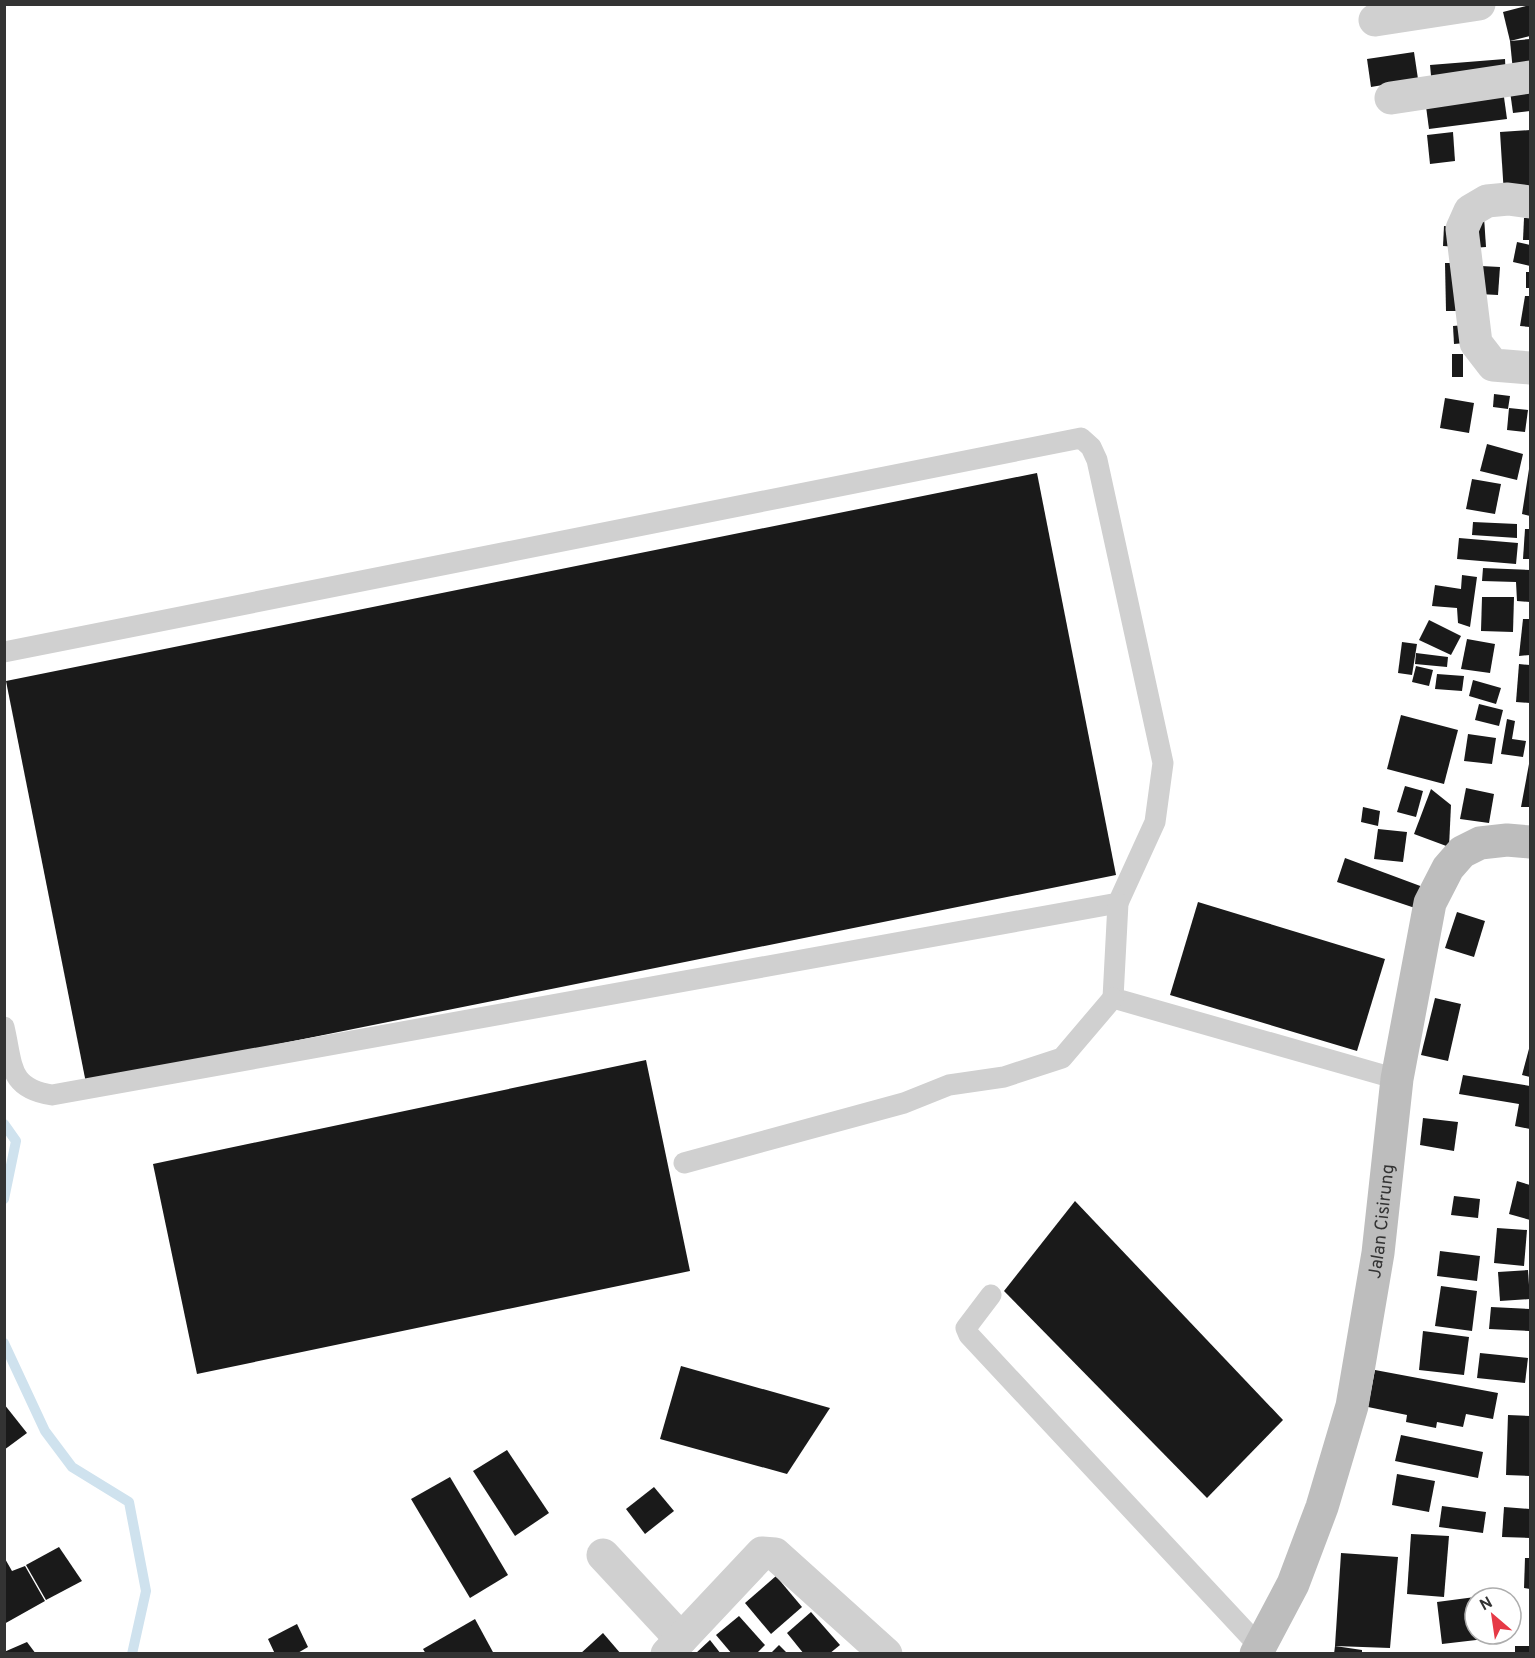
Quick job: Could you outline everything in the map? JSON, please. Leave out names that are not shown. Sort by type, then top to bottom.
[{"type":"main road","name":"Jalan Cisirung","points":[[1258,1650],[1297,1573],[1329,1486],[1352,1406],[1378,1253],[1397,1079],[1430,903],[1448,868],[1462,852],[1480,843],[1507,840],[1530,842]]},
{"type":"street","points":[[1375,20],[1479,4]]},
{"type":"street","points":[[1391,98],[1530,77]]},
{"type":"street","points":[[1530,202],[1508,198],[1487,201],[1470,211],[1462,229],[1476,342],[1493,365],[1530,368]]},
{"type":"street","points":[[603,1555],[674,1646],[762,1553],[775,1554],[886,1653]]},
{"type":"lane","points":[[4,652],[1081,438],[1090,447],[1097,460],[1163,763],[1155,822],[1118,903],[1113,998],[1062,1058],[1004,1077],[949,1085],[904,1103],[684,1163]]},
{"type":"lane","points":[[4,1027],[16,1078],[32,1092],[52,1095],[1118,903]]},
{"type":"lane","points":[[1113,998],[1397,1079]]},
{"type":"lane","points":[[991,1295],[968,1322],[966,1328],[969,1335],[1258,1650]]},
{"type":"building","points":[[1530,5],[1530,36],[1510,41],[1503,12]]},
{"type":"building","points":[[1530,39],[1530,69],[1513,71],[1510,41]]},
{"type":"building","points":[[1414,52],[1418,79],[1371,87],[1367,59]]},
{"type":"building","points":[[1505,59],[1506,80],[1432,86],[1430,65]]},
{"type":"building","points":[[1530,81],[1530,111],[1513,113],[1509,84]]},
{"type":"building","points":[[1503,90],[1507,119],[1429,129],[1425,99]]},
{"type":"building","points":[[1530,130],[1530,193],[1504,195],[1500,132]]},
{"type":"building","points":[[1453,132],[1455,161],[1430,164],[1427,135]]},
{"type":"building","points":[[1484,217],[1486,247],[1472,248]]},
{"type":"building","points":[[1524,218],[1530,218],[1530,240],[1523,240]]},
{"type":"building","points":[[1444,226],[1460,227],[1459,247],[1443,246]]},
{"type":"building","points":[[1517,242],[1530,245],[1530,266],[1513,262]]},
{"type":"building","points":[[1445,263],[1459,263],[1460,311],[1446,311]]},
{"type":"building","points":[[1481,266],[1500,267],[1498,295],[1479,294]]},
{"type":"building","points":[[1526,272],[1530,272],[1530,288],[1526,288]]},
{"type":"building","points":[[1525,296],[1530,296],[1530,327],[1520,326]]},
{"type":"building","points":[[1465,325],[1465,343],[1454,344],[1453,326]]},
{"type":"building","points":[[1452,354],[1463,354],[1463,377],[1452,377]]},
{"type":"building","points":[[1494,394],[1510,396],[1508,409],[1493,407]]},
{"type":"building","points":[[1445,398],[1474,403],[1469,433],[1440,428]]},
{"type":"building","points":[[1509,408],[1528,410],[1525,432],[1507,430]]},
{"type":"building","points":[[1487,444],[1523,454],[1517,480],[1480,471]]},
{"type":"building","points":[[1530,469],[1530,516],[1522,514]]},
{"type":"building","points":[[1037,473],[1116,875],[86,1083],[6,681]]},
{"type":"building","points":[[1472,479],[1501,484],[1495,514],[1466,509]]},
{"type":"building","points":[[1473,522],[1517,524],[1517,538],[1472,535]]},
{"type":"building","points":[[1525,529],[1530,529],[1530,559],[1523,559]]},
{"type":"building","points":[[1459,538],[1518,543],[1516,564],[1457,559]]},
{"type":"building","points":[[1483,568],[1530,570],[1530,602],[1517,601],[1516,582],[1482,581]]},
{"type":"building","points":[[1462,575],[1477,577],[1470,627],[1458,623],[1457,608],[1432,606],[1435,585],[1461,589]]},
{"type":"building","points":[[1482,597],[1514,597],[1513,632],[1481,631]]},
{"type":"building","points":[[1523,619],[1530,619],[1530,655],[1519,656]]},
{"type":"building","points":[[1429,620],[1461,636],[1451,655],[1419,640]]},
{"type":"building","points":[[1467,639],[1495,644],[1490,673],[1461,669]]},
{"type":"building","points":[[1402,642],[1417,644],[1412,675],[1398,673]]},
{"type":"building","points":[[1416,653],[1448,657],[1447,667],[1415,664]]},
{"type":"building","points":[[1519,664],[1530,665],[1530,703],[1516,702]]},
{"type":"building","points":[[1416,666],[1433,670],[1429,686],[1412,682]]},
{"type":"building","points":[[1437,674],[1464,676],[1462,691],[1435,689]]},
{"type":"building","points":[[1473,680],[1501,688],[1496,704],[1469,696]]},
{"type":"building","points":[[1479,704],[1503,710],[1499,726],[1475,720]]},
{"type":"building","points":[[1401,715],[1458,730],[1444,784],[1387,769]]},
{"type":"building","points":[[1507,719],[1515,721],[1512,739],[1526,741],[1523,757],[1501,754]]},
{"type":"building","points":[[1468,734],[1496,738],[1492,764],[1464,761]]},
{"type":"building","points":[[1529,764],[1530,807],[1521,807]]},
{"type":"building","points":[[1405,786],[1423,791],[1416,817],[1397,812]]},
{"type":"building","points":[[1466,788],[1494,794],[1489,823],[1460,819]]},
{"type":"building","points":[[1431,789],[1451,805],[1449,847],[1414,834]]},
{"type":"building","points":[[1363,807],[1380,811],[1378,826],[1361,822]]},
{"type":"building","points":[[1378,829],[1407,832],[1403,862],[1374,859]]},
{"type":"building","points":[[1345,858],[1423,887],[1415,908],[1337,882]]},
{"type":"building","points":[[1198,902],[1385,959],[1357,1051],[1170,995]]},
{"type":"building","points":[[1457,912],[1485,921],[1474,957],[1445,948]]},
{"type":"building","points":[[1435,998],[1461,1004],[1448,1061],[1421,1055]]},
{"type":"building","points":[[1530,1045],[1530,1077],[1522,1075]]},
{"type":"building","points":[[646,1060],[690,1271],[197,1374],[153,1164]]},
{"type":"building","points":[[1463,1075],[1530,1086],[1530,1129],[1515,1126],[1519,1104],[1459,1094]]},
{"type":"building","points":[[1423,1118],[1458,1122],[1454,1151],[1420,1145]]},
{"type":"building","points":[[1517,1181],[1530,1185],[1530,1220],[1509,1214]]},
{"type":"building","points":[[1454,1196],[1480,1199],[1478,1218],[1451,1215]]},
{"type":"building","points":[[1075,1201],[1283,1420],[1207,1498],[1004,1291]]},
{"type":"building","points":[[1497,1228],[1527,1230],[1524,1266],[1494,1263]]},
{"type":"building","points":[[1440,1251],[1480,1256],[1477,1281],[1437,1276]]},
{"type":"building","points":[[1528,1270],[1530,1299],[1500,1301],[1498,1272]]},
{"type":"building","points":[[1441,1286],[1477,1291],[1472,1331],[1435,1326]]},
{"type":"building","points":[[1491,1307],[1530,1309],[1529,1331],[1489,1329]]},
{"type":"building","points":[[1423,1331],[1469,1337],[1464,1375],[1419,1370]]},
{"type":"building","points":[[1480,1353],[1528,1358],[1525,1383],[1477,1378]]},
{"type":"building","points":[[681,1366],[830,1408],[787,1474],[660,1439]]},
{"type":"building","points":[[1375,1370],[1498,1393],[1493,1419],[1466,1414],[1463,1427],[1437,1422],[1436,1428],[1406,1422],[1407,1415],[1368,1407]]},
{"type":"building","points":[[4,1404],[27,1433],[4,1450]]},
{"type":"building","points":[[1508,1415],[1530,1416],[1530,1476],[1506,1475]]},
{"type":"building","points":[[1401,1435],[1483,1452],[1478,1478],[1395,1461]]},
{"type":"building","points":[[507,1450],[549,1513],[515,1536],[473,1471]]},
{"type":"building","points":[[1397,1474],[1435,1481],[1429,1512],[1392,1505]]},
{"type":"building","points":[[450,1477],[508,1575],[470,1598],[411,1499]]},
{"type":"building","points":[[654,1487],[674,1511],[645,1534],[626,1509]]},
{"type":"building","points":[[1442,1506],[1486,1512],[1483,1533],[1439,1527]]},
{"type":"building","points":[[1504,1507],[1530,1509],[1530,1538],[1502,1537]]},
{"type":"building","points":[[1411,1534],[1449,1536],[1444,1597],[1407,1594]]},
{"type":"building","points":[[59,1547],[82,1581],[46,1600],[26,1565]]},
{"type":"building","points":[[1341,1553],[1398,1557],[1390,1648],[1335,1646]]},
{"type":"building","points":[[4,1557],[12,1571],[25,1566],[45,1601],[4,1624]]},
{"type":"building","points":[[1525,1558],[1530,1558],[1530,1589],[1524,1588]]},
{"type":"building","points":[[776,1576],[802,1607],[771,1634],[745,1603]]},
{"type":"building","points":[[1463,1599],[1463,1642],[1442,1644],[1437,1602]]},
{"type":"building","points":[[811,1612],[840,1645],[829,1654],[804,1654],[787,1633]]},
{"type":"building","points":[[739,1616],[765,1645],[756,1654],[732,1654],[716,1635]]},
{"type":"building","points":[[475,1619],[494,1654],[426,1654],[423,1649]]},
{"type":"building","points":[[297,1624],[308,1647],[296,1654],[275,1654],[268,1639]]},
{"type":"building","points":[[603,1633],[621,1654],[580,1654]]},
{"type":"building","points":[[710,1640],[721,1654],[695,1654]]},
{"type":"building","points":[[27,1642],[36,1654],[4,1654],[4,1652]]},
{"type":"building","points":[[779,1645],[788,1654],[770,1654]]},
{"type":"building","points":[[1335,1646],[1362,1650],[1362,1654],[1334,1654]]},
{"type":"building","points":[[1515,1646],[1530,1646],[1530,1654],[1515,1654]]},
{"type":"waterway","points":[[4,1124],[16,1141],[4,1199]]},
{"type":"waterway","points":[[4,1343],[45,1431],[72,1467],[129,1502],[146,1591],[132,1654]]}]
